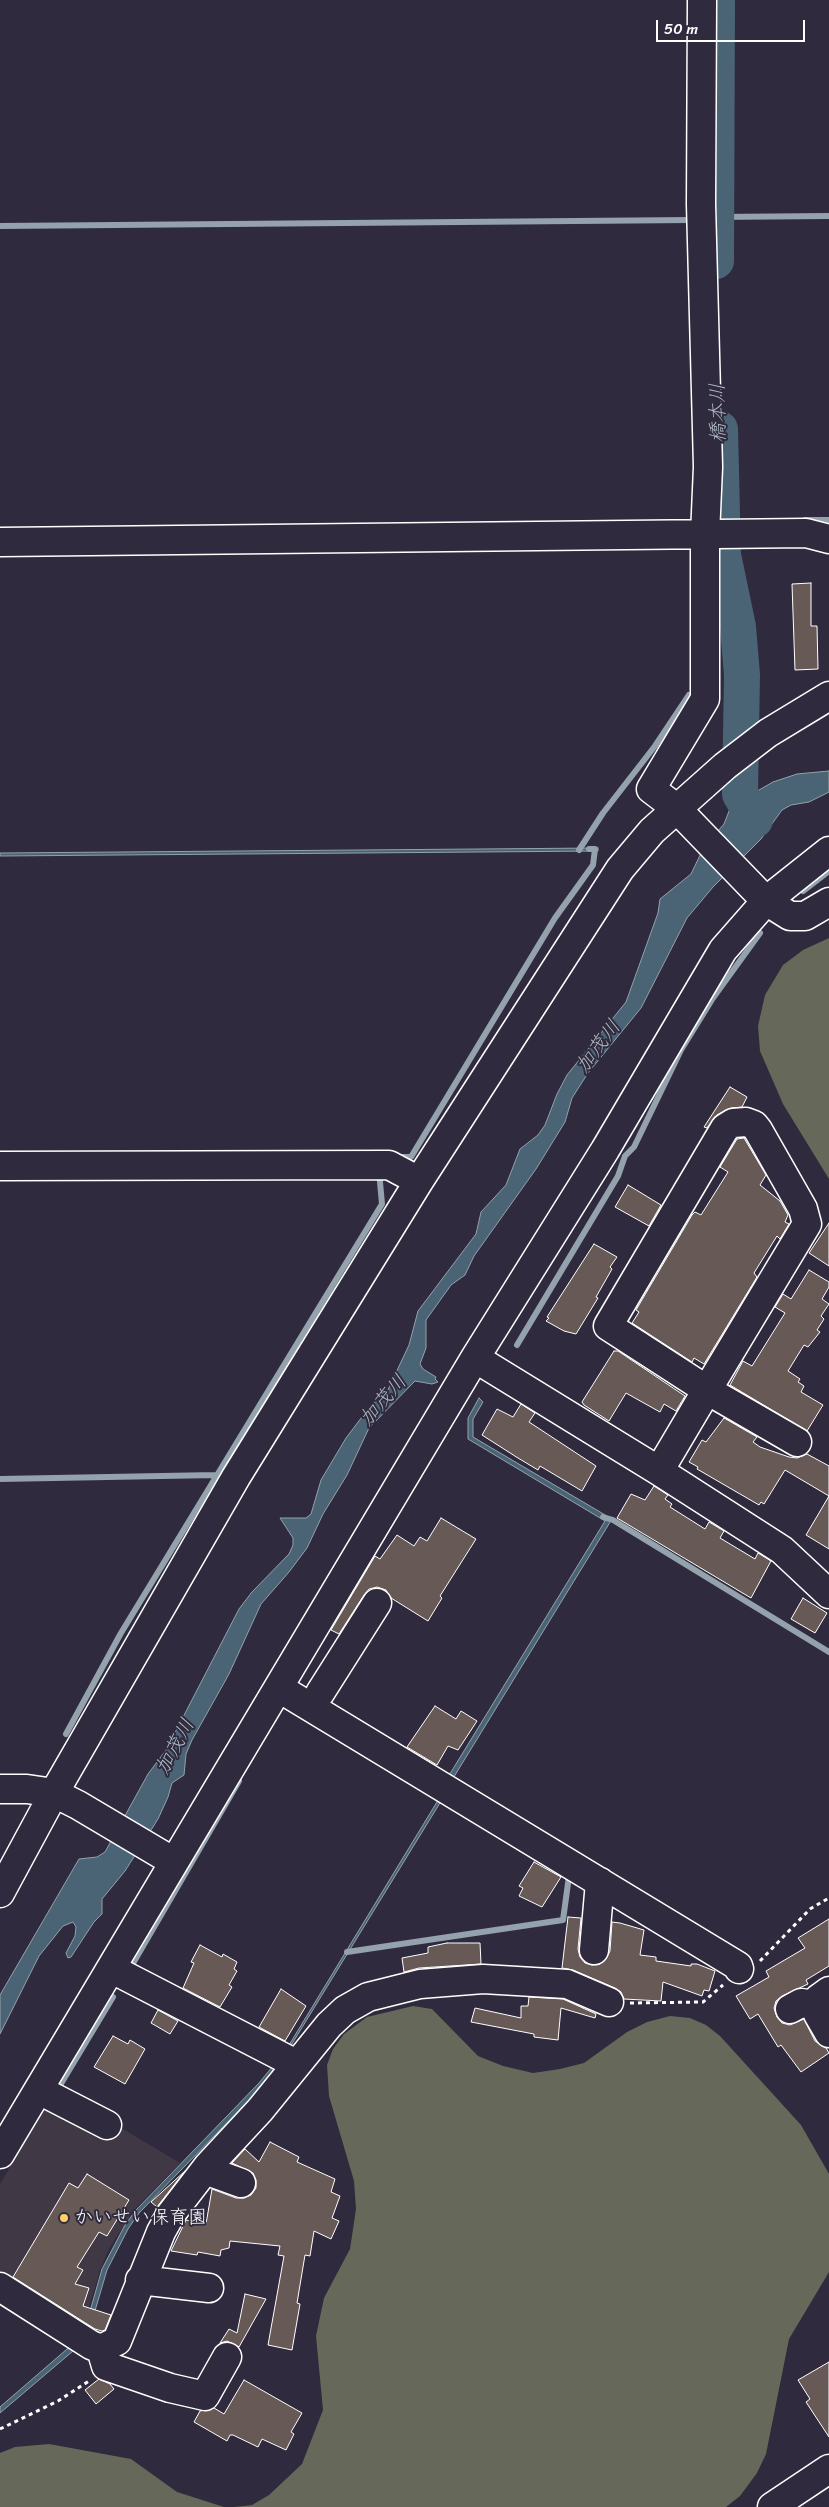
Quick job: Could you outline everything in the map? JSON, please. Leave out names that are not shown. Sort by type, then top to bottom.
[{"type":"street","points":[[702,0],[702,204],[708,467],[717,535],[706,699],[651,788],[676,808],[766,901],[790,916],[805,916],[829,902]]},
{"type":"street","points":[[0,542],[806,533],[829,539]]},
{"type":"street","points":[[0,1894],[66,1799],[236,1477],[419,1181],[620,869],[652,831],[724,766],[768,733],[829,696]]},
{"type":"street","points":[[0,2154],[112,1969],[167,1858],[283,1680],[475,1358],[605,1150],[723,950],[766,901],[829,851]]},
{"type":"street","points":[[659,1470],[707,1390],[807,1224],[803,1209],[758,1130],[754,1125],[746,1122],[733,1122],[725,1128],[608,1326],[707,1390],[797,1442]]},
{"type":"street","points":[[0,1166],[389,1165],[419,1181]]},
{"type":"street","points":[[475,1358],[659,1470],[782,1550],[829,1594]]},
{"type":"street","points":[[320,1693],[377,1603]]},
{"type":"street","points":[[283,1680],[320,1693],[366,1723]]},
{"type":"street","points":[[283,1680],[600,1882],[738,1966],[739,1970]]},
{"type":"street","points":[[0,1789],[28,1789],[66,1799],[167,1858]]},
{"type":"street","points":[[594,1950],[600,1882]]},
{"type":"street","points":[[112,1969],[286,2059]]},
{"type":"street","points":[[103,2357],[117,2341],[140,2280],[161,2232],[205,2170],[260,2110],[286,2059],[345,2010],[368,1997],[420,1984],[483,1979],[567,1984],[609,2002]]},
{"type":"street","points":[[812,2002],[829,2033]]},
{"type":"street","points":[[39,2090],[106,2125]]},
{"type":"street","points":[[205,2170],[242,2182]]},
{"type":"street","points":[[140,2280],[209,2288]]},
{"type":"street","points":[[0,2287],[91,2345],[103,2357],[170,2388],[205,2396],[227,2357]]},
{"type":"street","points":[[772,2507],[829,2469]]},
{"type":"path","points":[[609,2002],[646,2004],[703,2002],[739,1970],[750,1968],[760,1961],[810,1909],[829,1898]]},
{"type":"path","points":[[0,2429],[58,2401],[100,2374],[103,2357]]},
{"type":"shaded area","name":"かいせい保育園","points":[[56,2089],[180,2163],[134,2210],[110,2247],[100,2270],[83,2328],[0,2275],[0,2184]]},
{"type":"green space","points":[[829,938],[829,1179],[783,1104],[760,1051],[758,1026],[765,995],[783,965],[803,950]]},
{"type":"green space","points":[[413,2006],[432,2009],[478,2056],[503,2066],[533,2073],[584,2063],[627,2032],[647,2022],[670,2016],[690,2018],[706,2025],[720,2036],[801,2125],[829,2174],[829,2272],[789,2339],[766,2454],[757,2473],[740,2496],[726,2507],[234,2507],[252,2505],[269,2495],[302,2464],[323,2410],[316,2336],[324,2298],[350,2249],[356,2209],[354,2181],[329,2096],[327,2065],[333,2049],[344,2034],[367,2017]]},
{"type":"green space","points":[[49,2444],[131,2459],[177,2492],[224,2507],[0,2507],[0,2453],[15,2447]]},
{"type":"water","name":"加茂川","points":[[829,771],[829,792],[809,802],[791,805],[782,810],[761,839],[713,887],[687,918],[641,1008],[588,1073],[572,1098],[565,1122],[536,1169],[474,1256],[465,1275],[451,1285],[426,1320],[426,1348],[420,1364],[423,1369],[436,1377],[435,1379],[438,1382],[432,1384],[415,1381],[369,1428],[347,1475],[323,1514],[307,1548],[261,1604],[229,1674],[192,1740],[186,1754],[184,1775],[172,1783],[158,1819],[125,1871],[102,1899],[102,1914],[94,1922],[71,1957],[68,1958],[66,1953],[75,1936],[76,1927],[73,1922],[63,1926],[39,1956],[0,2034],[0,1995],[79,1859],[97,1857],[105,1852],[148,1774],[166,1750],[239,1609],[252,1592],[289,1554],[293,1545],[293,1538],[280,1518],[306,1518],[311,1514],[321,1480],[346,1438],[371,1405],[386,1394],[409,1345],[418,1311],[476,1234],[481,1212],[506,1185],[520,1149],[538,1135],[545,1125],[557,1094],[567,1075],[626,1002],[658,913],[660,899],[691,874],[704,847],[724,824],[731,806],[773,782],[797,774]]},
{"type":"water","points":[[598,848],[598,851],[0,856],[0,853]]},
{"type":"water","points":[[479,1398],[483,1402],[473,1419],[473,1437],[612,1519],[452,1780],[448,1777],[605,1521],[468,1439],[468,1418]]},
{"type":"water","points":[[440,1797],[443,1798],[279,2065],[263,2086],[139,2213],[128,2229],[107,2270],[89,2331],[85,2329],[102,2269],[125,2225],[136,2210],[259,2083],[286,2050]]},
{"type":"water","points":[[74,2343],[77,2346],[73,2351],[0,2413],[0,2407]]},
{"type":"building","points":[[811,583],[811,626],[817,626],[818,669],[795,670],[792,584]]},
{"type":"building","points":[[730,1087],[747,1097],[742,1107],[731,1108],[717,1115],[707,1128],[704,1127]]},
{"type":"building","points":[[744,1138],[766,1175],[760,1185],[780,1201],[788,1215],[785,1222],[789,1224],[780,1239],[777,1236],[754,1273],[757,1277],[704,1364],[694,1358],[692,1362],[632,1323],[639,1312],[636,1310],[692,1215],[695,1212],[701,1215],[728,1172],[720,1167],[737,1139]]},
{"type":"building","points":[[628,1185],[661,1205],[649,1226],[615,1207]]},
{"type":"building","points":[[829,1223],[829,1266],[809,1253]]},
{"type":"building","points":[[594,1244],[617,1257],[610,1267],[612,1269],[596,1297],[598,1298],[576,1334],[564,1331],[546,1321],[549,1318],[547,1317]]},
{"type":"building","points":[[809,1270],[829,1282],[829,1287],[822,1299],[829,1304],[821,1316],[824,1319],[817,1330],[820,1332],[808,1347],[804,1345],[788,1371],[800,1379],[798,1382],[804,1386],[801,1392],[823,1405],[807,1431],[730,1385],[743,1361],[752,1366],[785,1313],[775,1307],[783,1294],[791,1299]]},
{"type":"building","points":[[614,1351],[618,1351],[685,1396],[676,1411],[664,1404],[660,1412],[626,1393],[609,1421],[584,1405],[582,1402]]},
{"type":"building","points":[[521,1404],[535,1413],[529,1422],[596,1466],[582,1491],[540,1466],[538,1470],[482,1435],[497,1409],[513,1417]]},
{"type":"building","points":[[724,1418],[757,1437],[753,1442],[760,1447],[789,1457],[797,1458],[807,1454],[829,1466],[829,1496],[785,1470],[764,1504],[761,1502],[759,1505],[697,1469],[698,1467],[689,1462],[702,1440],[706,1442]]},
{"type":"building","points":[[654,1486],[668,1495],[665,1499],[672,1504],[670,1507],[705,1529],[709,1522],[724,1531],[720,1538],[755,1559],[758,1553],[771,1561],[751,1598],[617,1518],[631,1494],[645,1500]]},
{"type":"building","points":[[829,1496],[829,1549],[806,1535]]},
{"type":"building","points":[[441,1518],[476,1539],[440,1596],[442,1598],[428,1621],[391,1598],[386,1590],[377,1587],[369,1589],[364,1595],[339,1634],[331,1630],[375,1556],[380,1559],[397,1535],[414,1546],[420,1537],[427,1541]]},
{"type":"building","points":[[803,1598],[827,1613],[815,1633],[791,1619]]},
{"type":"building","points":[[435,1706],[456,1719],[461,1711],[477,1721],[458,1750],[448,1746],[437,1765],[407,1747]]},
{"type":"building","points":[[534,1862],[561,1877],[542,1907],[519,1896],[523,1888],[519,1886]]},
{"type":"building","points":[[568,1917],[581,1918],[578,1949],[580,1957],[585,1963],[592,1965],[600,1964],[606,1959],[610,1951],[612,1922],[620,1923],[644,1930],[640,1955],[656,1957],[656,1961],[691,1966],[691,1964],[697,1964],[715,1971],[709,1991],[704,1990],[702,1996],[663,1982],[661,2001],[624,1999],[621,1992],[615,1988],[573,1970],[562,1968]]},
{"type":"building","points":[[829,1919],[829,1966],[806,1980],[808,1984],[782,1996],[776,2001],[774,2008],[777,2017],[782,2023],[790,2025],[804,2019],[815,2041],[826,2048],[829,2053],[801,2072],[781,2045],[778,2047],[758,2014],[750,2019],[736,1996],[769,1977],[766,1971],[805,1948],[798,1938]]},
{"type":"building","points":[[447,1943],[480,1943],[481,1964],[419,1968],[404,1972],[402,1958],[428,1953],[428,1947]]},
{"type":"building","points":[[200,1945],[222,1957],[223,1954],[237,1962],[234,1969],[237,1971],[229,1985],[232,1987],[220,2007],[183,1988],[194,1963],[191,1962]]},
{"type":"building","points":[[281,1989],[306,2006],[285,2041],[259,2027]]},
{"type":"building","points":[[529,1997],[563,1999],[596,2014],[595,2018],[561,2008],[558,2040],[534,2037],[534,2034],[471,2022],[475,2008],[521,2018],[521,2006],[528,2006]]},
{"type":"building","points":[[158,2010],[178,2021],[170,2034],[151,2023]]},
{"type":"building","points":[[113,2036],[128,2044],[130,2040],[145,2049],[125,2084],[94,2067]]},
{"type":"building","points":[[270,2142],[299,2157],[297,2162],[335,2179],[331,2192],[340,2196],[332,2218],[339,2221],[331,2239],[314,2231],[310,2256],[305,2255],[297,2303],[300,2304],[292,2350],[268,2345],[284,2256],[278,2255],[280,2246],[230,2241],[229,2248],[221,2250],[220,2256],[198,2252],[197,2255],[171,2251],[186,2220],[206,2224],[212,2189],[236,2198],[244,2198],[251,2195],[256,2188],[256,2180],[253,2173],[232,2163],[245,2149],[259,2162]]},
{"type":"building","points":[[185,2171],[157,2207],[151,2202]]},
{"type":"building","points":[[87,2174],[129,2200],[107,2236],[99,2232],[77,2267],[83,2270],[75,2284],[89,2288],[83,2306],[111,2315],[105,2330],[102,2331],[95,2329],[13,2277],[69,2183],[78,2188]]},
{"type":"building","points":[[245,2294],[266,2299],[239,2347],[227,2341],[220,2343],[229,2329],[237,2333]]},
{"type":"building","points":[[829,2362],[829,2437],[806,2402],[810,2399],[798,2380]]},
{"type":"building","points":[[99,2379],[110,2384],[114,2389],[96,2404],[85,2390]]},
{"type":"building","points":[[244,2380],[302,2413],[291,2432],[294,2434],[286,2450],[262,2439],[258,2447],[233,2435],[230,2435],[227,2441],[194,2422],[200,2411],[214,2408],[224,2414]]},
{"type":"waterway","name":"橋本川","points":[[716,261],[717,0]]},
{"type":"waterway","points":[[715,217],[829,216]]},
{"type":"waterway","points":[[0,226],[690,220]]},
{"type":"waterway","name":"橋本川","points":[[720,429],[723,555],[738,627],[742,675],[740,794],[755,820]]},
{"type":"waterway","points":[[805,520],[829,520]]},
{"type":"waterway","points":[[579,850],[603,813],[655,746],[689,695]]},
{"type":"waterway","points":[[395,1157],[411,1157],[555,918],[593,865],[595,849],[589,849]]},
{"type":"waterway","points":[[803,891],[829,871]]},
{"type":"waterway","points":[[517,1345],[618,1176],[625,1156],[634,1147],[681,1050],[713,998],[760,933]]},
{"type":"waterway","points":[[66,1734],[121,1633],[382,1204],[379,1171]]},
{"type":"waterway","points":[[0,1479],[216,1475]]},
{"type":"waterway","points":[[603,1517],[613,1520],[829,1652]]},
{"type":"waterway","points":[[132,1965],[239,1781]]},
{"type":"waterway","points":[[347,1952],[563,1920],[569,1876],[572,1877]]},
{"type":"waterway","points":[[59,2087],[113,1997]]},
{"type":"place","name":"かいせい保育園","points":[[64,2218]]}]
